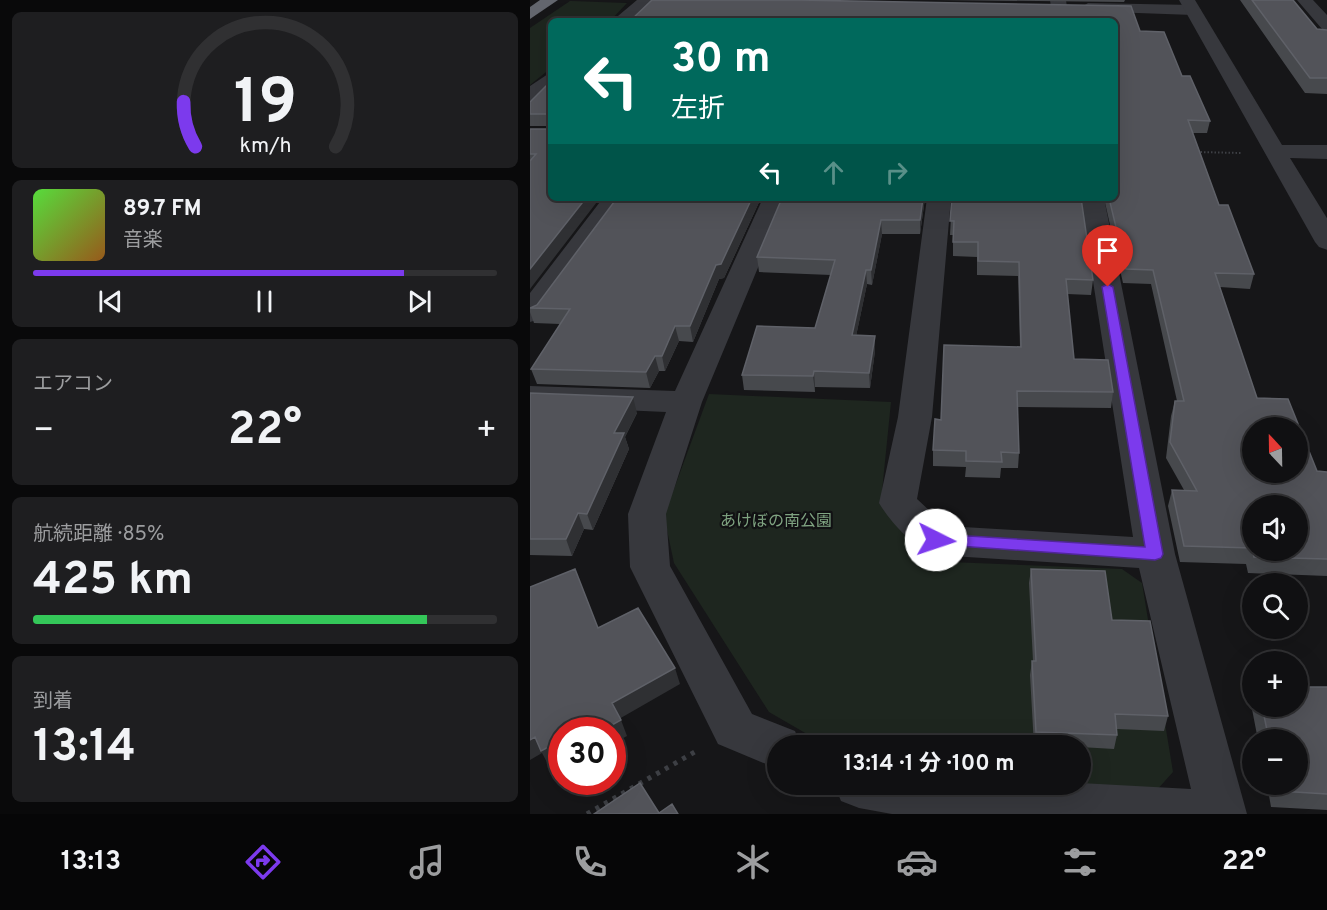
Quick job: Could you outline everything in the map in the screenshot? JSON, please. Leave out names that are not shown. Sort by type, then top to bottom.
[{"type":"highway","points":[[530,14],[550,0]]},
{"type":"street","points":[[624,18],[647,0],[660,0]]},
{"type":"street","points":[[1305,0],[1328,26]]},
{"type":"street","points":[[1056,9],[1190,5],[1328,242]]},
{"type":"street","points":[[530,95],[548,80]]},
{"type":"street","points":[[1276,151],[1328,152]]},
{"type":"street","points":[[530,313],[613,201]]},
{"type":"street","points":[[767,742],[735,729],[650,567],[647,514],[686,402],[774,201]]},
{"type":"street","points":[[939,201],[915,417],[898,503],[936,540],[1155,554]]},
{"type":"street","points":[[1093,201],[1155,554],[1222,814]]},
{"type":"street","points":[[530,396],[686,402]]},
{"type":"street","points":[[921,795],[960,802],[1195,814]]},
{"type":"path","points":[[1194,152],[1250,153]]},
{"type":"path","points":[[587,814],[735,729]]},
{"type":"green space","points":[[570,1],[627,3],[613,18],[548,18],[548,70],[530,85],[530,28]]},
{"type":"green space","name":"あけぼの南公園","points":[[709,394],[891,402],[881,501],[925,561],[1122,569],[1142,583],[1173,772],[1155,792],[1091,785],[1091,735],[809,735],[769,712],[674,563],[664,516]]},
{"type":"building","points":[[652,0],[797,0],[1131,6],[1140,31],[1164,32],[1182,76],[1190,76],[1210,121],[1188,120],[1219,205],[1228,205],[1254,274],[1215,273],[1257,398],[1288,399],[1295,417],[1242,417],[1242,483],[1308,483],[1308,449],[1317,471],[1328,472],[1328,559],[1308,558],[1308,495],[1242,495],[1242,548],[1184,546],[1172,490],[1197,491],[1170,442],[1175,401],[1184,401],[1153,270],[1126,269],[1110,201],[1118,201],[1118,18],[633,18]]},
{"type":"building","points":[[1252,0],[1293,0],[1317,29],[1328,30],[1328,78],[1310,78]]},
{"type":"building","points":[[548,86],[548,114],[530,114],[530,102]]},
{"type":"building","points":[[530,129],[548,129],[548,201],[584,201],[530,269],[530,161],[536,154],[530,154]]},
{"type":"building","points":[[615,201],[751,201],[721,264],[716,265],[690,326],[675,326],[662,356],[655,356],[646,372],[531,369],[570,309],[530,308],[537,305]]},
{"type":"building","points":[[781,201],[923,201],[920,220],[881,220],[871,270],[866,270],[852,335],[875,336],[869,373],[814,371],[813,376],[742,375],[757,326],[815,328],[835,260],[757,257]]},
{"type":"building","points":[[952,201],[1081,201],[1093,280],[1066,279],[1074,359],[1108,360],[1113,392],[1017,391],[1019,453],[1001,452],[1002,462],[966,461],[966,451],[933,450],[935,419],[941,420],[944,345],[1021,347],[1019,262],[978,261],[978,242],[953,242],[954,221],[950,221]]},
{"type":"building","points":[[530,393],[633,397],[614,433],[624,433],[587,514],[578,513],[566,539],[530,539]]},
{"type":"building","points":[[575,569],[598,628],[638,608],[675,668],[612,703],[619,717],[548,717],[548,747],[541,751],[535,737],[530,740],[530,587]]},
{"type":"building","points":[[1031,569],[1105,571],[1112,620],[1150,621],[1168,716],[1115,714],[1117,735],[1036,732],[1032,661],[1036,661]]},
{"type":"building","points":[[1308,687],[1328,687],[1328,794],[1308,793],[1308,729],[1267,729],[1264,717],[1308,717]]},
{"type":"building","points":[[640,783],[659,813],[672,804],[678,814],[594,814],[622,795],[626,795],[626,792]]},
{"type":"route","points":[[936,540],[1155,554],[1108,287]]}]
